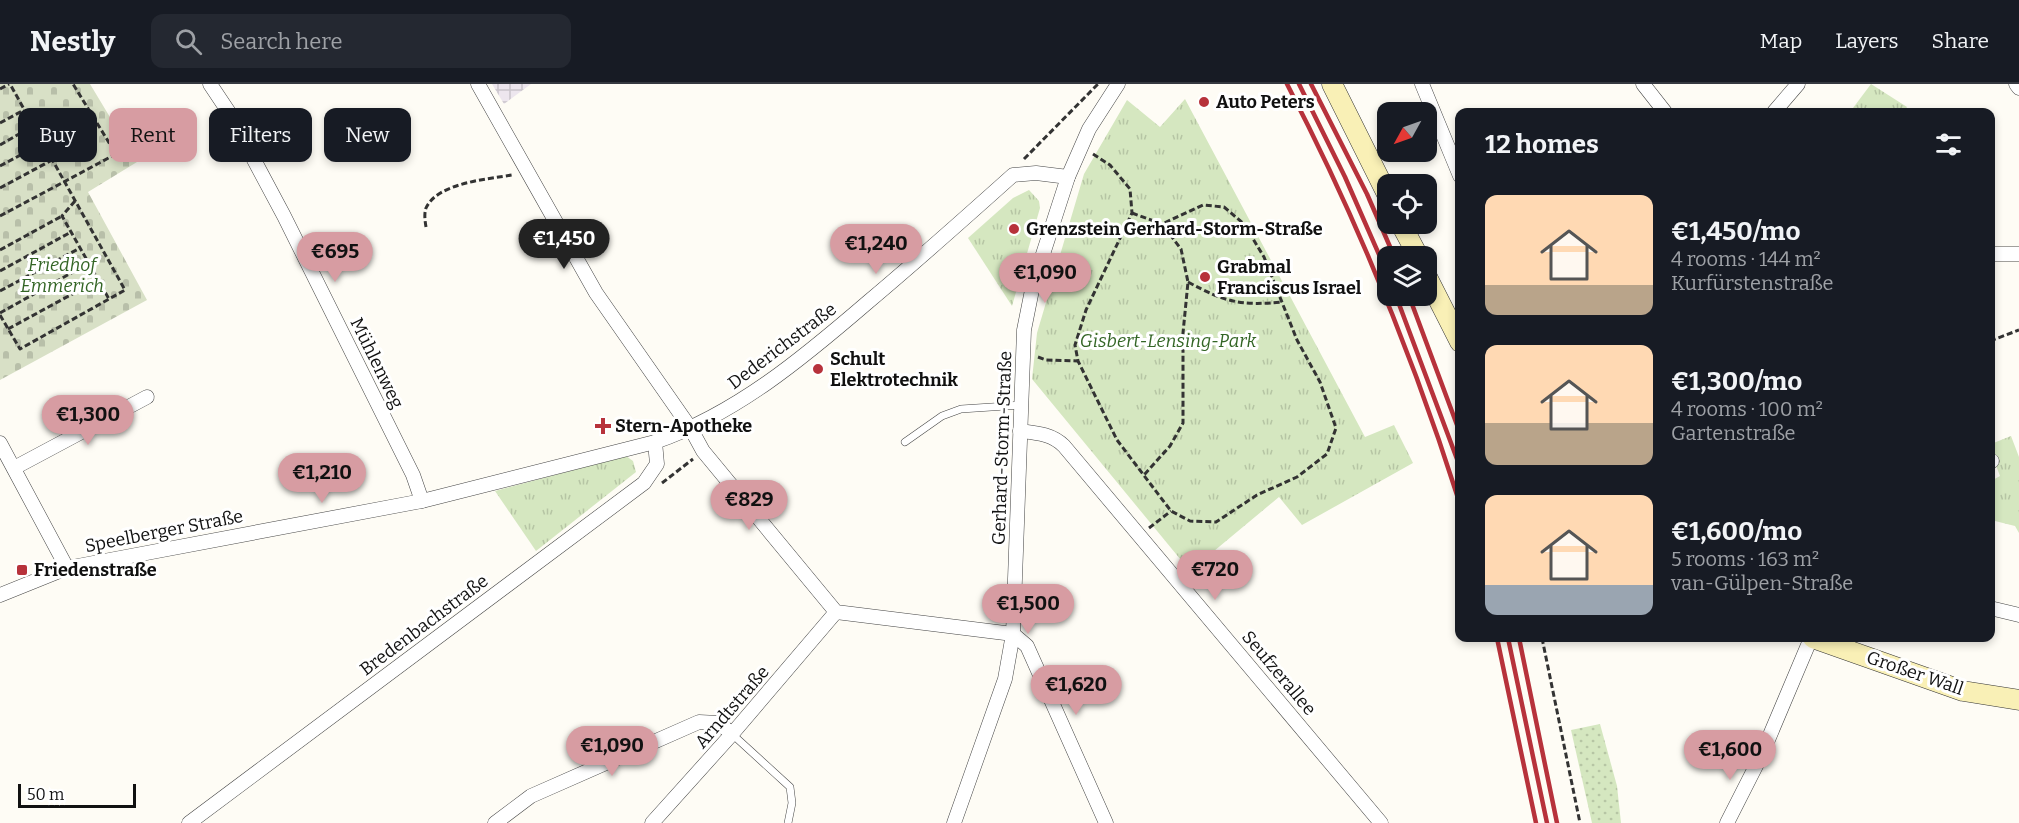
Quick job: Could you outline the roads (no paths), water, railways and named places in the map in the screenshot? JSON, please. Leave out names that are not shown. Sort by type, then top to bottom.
[{"type":"main road","points":[[1332,84],[1377,174]]},
{"type":"main road","points":[[1437,297],[1455,332]]},
{"type":"main road","name":"Großer Wall","points":[[1823,642],[1964,691],[2019,700]]},
{"type":"street","name":"Mühlenweg","points":[[210,84],[228,111],[284,216],[413,476],[422,501]]},
{"type":"street","points":[[478,84],[596,294],[692,429],[704,451],[837,612],[1013,634],[1027,646],[1106,823]]},
{"type":"street","name":"Gerhard-Storm-Straße","points":[[954,823],[1005,679],[1013,634],[1023,351],[1033,285],[1068,177],[1089,129],[1118,84]]},
{"type":"street","points":[[1422,84],[1455,164]]},
{"type":"street","points":[[1643,84],[1662,108]]},
{"type":"street","points":[[1777,108],[1798,84]]},
{"type":"street","points":[[2016,84],[2019,88]]},
{"type":"street","name":"Dederichstraße","points":[[654,442],[692,429],[718,416],[776,376],[839,327],[1012,175],[1036,173],[1068,177]]},
{"type":"street","points":[[1995,254],[2019,254]]},
{"type":"street","points":[[14,468],[147,397]]},
{"type":"street","name":"Seufzerallee","points":[[1020,431],[1057,439],[1381,823]]},
{"type":"street","name":"Speelberger Straße","points":[[0,595],[67,568],[422,501],[654,442]]},
{"type":"street","name":"Bredenbachstraße","points":[[189,823],[206,818],[644,483],[657,464],[654,442]]},
{"type":"street","points":[[0,443],[67,568]]},
{"type":"street","points":[[1995,609],[2019,615]]},
{"type":"street","name":"Arndtstraße","points":[[652,823],[837,612]]},
{"type":"street","points":[[1727,823],[1762,754],[1810,642]]},
{"type":"street","points":[[495,823],[531,796],[699,722],[719,723],[732,734]]},
{"type":"lane","points":[[905,442],[942,416],[961,409],[1021,405]]},
{"type":"lane","points":[[732,734],[789,787],[792,803],[788,823]]},
{"type":"railway","points":[[1287,84],[1337,186],[1404,343],[1455,489]]},
{"type":"railway","points":[[1299,84],[1345,177],[1377,250]]},
{"type":"railway","points":[[1311,84],[1367,194],[1390,246]]},
{"type":"railway","points":[[1400,306],[1455,454]]},
{"type":"railway","points":[[1413,306],[1455,420]]},
{"type":"railway","points":[[1498,642],[1536,823]]},
{"type":"railway","points":[[1509,642],[1547,823]]},
{"type":"railway","points":[[1520,642],[1557,823]]},
{"type":"place","name":"Auto Peters","points":[[1204,102]]},
{"type":"place","name":"Grenzstein Gerhard-Storm-Straße","points":[[1014,229]]},
{"type":"place","name":"Grabmal Franciscus Israel","points":[[1205,277]]},
{"type":"place","name":"Schult Elektrotechnik","points":[[818,369]]},
{"type":"place","name":"Stern-Apotheke","points":[[603,426]]},
{"type":"place","name":"Friedenstraße","points":[[22,570]]},
{"type":"park label","name":"Friedhof Emmerich","points":[[62,276]]},
{"type":"park label","name":"Gisbert-Lensing-Park","points":[[1168,341]]}]
